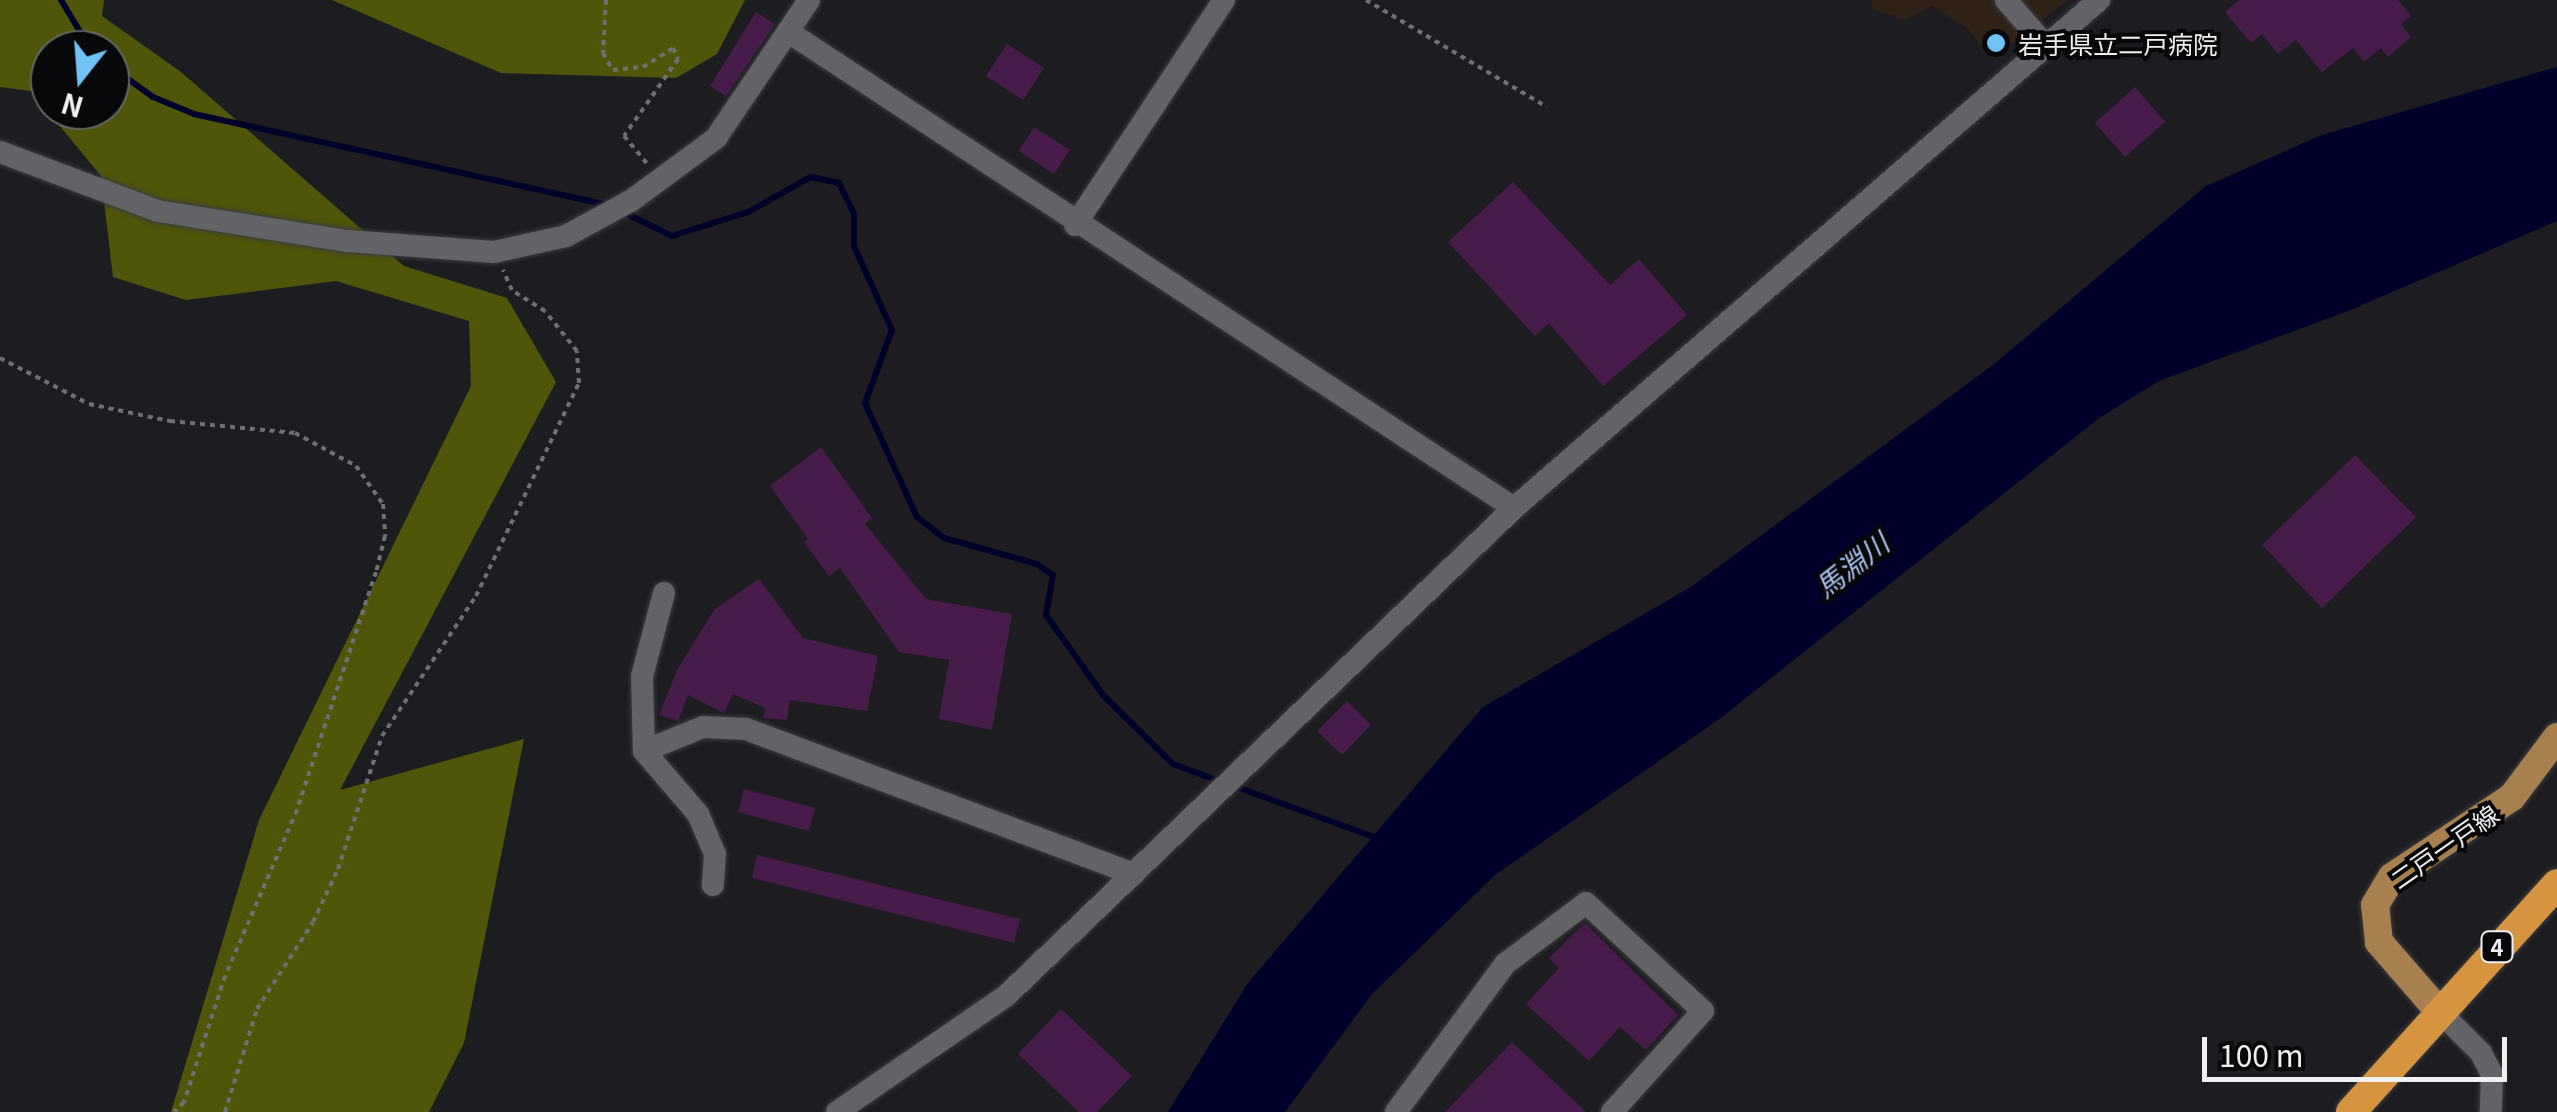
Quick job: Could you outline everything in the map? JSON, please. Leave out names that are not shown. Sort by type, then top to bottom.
[{"type":"highway","name":"4","points":[[2350,1112],[2438,1009],[2557,884]]},
{"type":"main road","name":"二戸一戸線","points":[[2438,1009],[2379,942],[2375,906],[2392,877],[2512,797],[2557,736]]},
{"type":"street","points":[[0,152],[158,211],[348,242],[494,252],[566,236],[630,202],[661,180],[736,116],[809,0]]},
{"type":"street","points":[[1075,226],[1224,0]]},
{"type":"street","points":[[2006,0],[2046,46]]},
{"type":"street","points":[[837,1112],[1007,995],[1514,508],[2099,0]]},
{"type":"street","points":[[790,33],[1075,226],[1514,508]]},
{"type":"street","points":[[664,593],[642,676],[644,751],[698,814],[715,854],[713,886]]},
{"type":"street","points":[[644,751],[703,728],[746,729],[1134,874]]},
{"type":"street","points":[[1396,1112],[1505,964],[1586,903],[1703,1011],[1612,1112]]},
{"type":"street","points":[[2438,1009],[2481,1053],[2492,1075],[2491,1112]]},
{"type":"path","points":[[606,0],[602,53],[614,70],[643,67],[674,48],[678,59],[624,136],[661,180]]},
{"type":"path","points":[[1366,0],[1547,107]]},
{"type":"path","points":[[225,1112],[257,1009],[313,922],[338,868],[382,736],[476,596],[579,383],[577,351],[545,311],[512,290],[494,252]]},
{"type":"path","points":[[0,358],[90,404],[170,421],[294,432],[356,466],[383,504],[385,536],[376,572],[297,810],[224,976],[184,1102],[174,1112]]},
{"type":"shaded area","name":"岩手県立二戸病院","points":[[1871,0],[2068,0],[1992,59],[1966,27],[1932,6],[1905,20],[1873,9]]},
{"type":"green space","points":[[0,0],[104,0],[102,16],[122,30],[30,30],[30,91],[0,87]]},
{"type":"green space","points":[[332,0],[745,0],[717,54],[676,78],[501,73]]},
{"type":"green space","points":[[130,36],[181,72],[404,266],[507,298],[556,382],[340,790],[524,739],[464,1043],[429,1112],[171,1112],[259,820],[471,386],[469,321],[336,281],[186,300],[113,277],[101,176],[63,130],[130,130]]},
{"type":"water","name":"馬淵川","points":[[2557,67],[2557,221],[2348,311],[2159,381],[2099,418],[1722,717],[1495,875],[1372,994],[1285,1112],[1168,1112],[1248,983],[1483,707],[1691,587],[1993,365],[2206,186],[2322,135]]},
{"type":"building","points":[[2239,0],[2398,0],[2411,16],[2401,24],[2411,37],[2388,57],[2381,48],[2364,62],[2353,48],[2322,72],[2296,40],[2278,54],[2262,34],[2251,43],[2225,12]]},
{"type":"building","points":[[756,12],[775,24],[726,96],[710,86]]},
{"type":"building","points":[[1007,44],[1044,68],[1023,100],[986,76]]},
{"type":"building","points":[[2135,87],[2165,122],[2125,157],[2095,123]]},
{"type":"building","points":[[1034,127],[1070,150],[1054,174],[1019,151]]},
{"type":"building","points":[[1513,182],[1610,285],[1639,259],[1687,315],[1603,386],[1549,323],[1535,336],[1448,242]]},
{"type":"building","points":[[821,447],[872,518],[865,524],[926,599],[1012,614],[992,730],[939,719],[949,660],[899,652],[840,568],[829,576],[770,486]]},
{"type":"building","points":[[2355,455],[2416,517],[2322,608],[2262,545]]},
{"type":"building","points":[[759,579],[803,638],[878,656],[867,711],[790,700],[787,720],[763,718],[765,708],[733,694],[724,713],[688,695],[678,721],[659,715],[678,668],[715,609]]},
{"type":"building","points":[[1347,701],[1371,725],[1342,755],[1317,731]]},
{"type":"building","points":[[744,789],[815,808],[809,831],[738,812]]},
{"type":"building","points":[[757,855],[1020,919],[1014,943],[752,878]]},
{"type":"building","points":[[1585,923],[1678,1015],[1646,1050],[1620,1027],[1589,1061],[1526,1004],[1559,968],[1549,958]]},
{"type":"building","points":[[1061,1009],[1132,1076],[1097,1112],[1079,1112],[1018,1054]]},
{"type":"building","points":[[1512,1042],[1586,1112],[1445,1112]]},
{"type":"waterway","points":[[61,0],[79,30]]},
{"type":"waterway","points":[[130,80],[153,97],[194,114],[609,205]]},
{"type":"waterway","points":[[625,213],[672,236],[748,212],[811,177],[839,183],[854,214],[854,246],[892,330],[865,403],[917,517],[944,538],[1037,564],[1053,575],[1046,615],[1103,695],[1173,764],[1222,782]]},
{"type":"waterway","points":[[1234,786],[1377,838]]},
{"type":"place","name":"岩手県立二戸病院","points":[[1996,43]]}]
